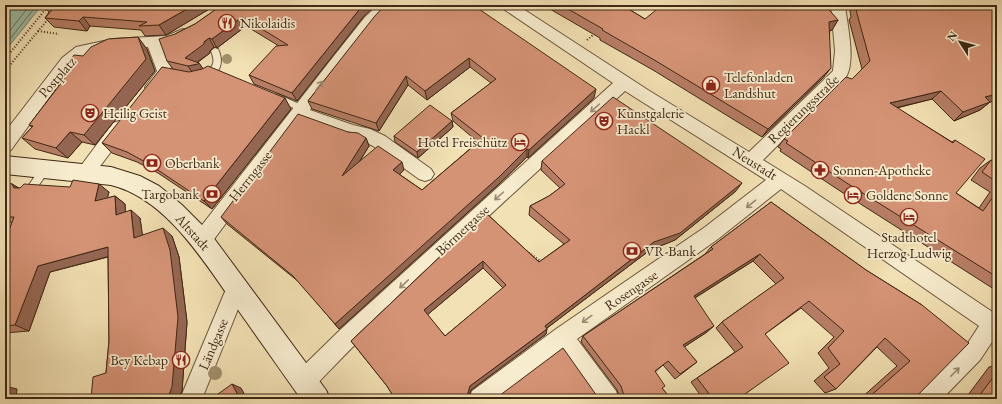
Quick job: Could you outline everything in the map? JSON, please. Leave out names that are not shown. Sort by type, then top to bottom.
[{"type":"street","name":"Herrngasse","points":[[202,240],[362,31],[387,5]]},
{"type":"street","name":"Neustadt","points":[[508,5],[624,82],[752,160],[994,326]]},
{"type":"street","name":"Regierungsstraße","points":[[752,160],[841,73],[843,51],[838,5]]},
{"type":"street","name":"Postplatz","points":[[5,145],[67,62],[81,51],[113,44],[168,40],[197,26]]},
{"type":"street","points":[[143,99],[169,73],[154,42]]},
{"type":"street","name":"Börmergasse","points":[[310,390],[347,337],[482,211],[624,82]]},
{"type":"street","points":[[301,111],[352,132],[364,134],[379,141],[426,174]]},
{"type":"street","points":[[86,172],[129,116]]},
{"type":"street","name":"Altstadt","points":[[5,165],[106,174],[128,180],[142,187],[164,202],[185,220],[202,240],[310,390]]},
{"type":"street","name":"Rosengasse","points":[[480,399],[563,337],[665,268],[751,205],[780,179]]},
{"type":"street","name":"Ländgasse","points":[[190,399],[236,289]]},
{"type":"street","points":[[927,399],[973,353],[994,326]]},
{"type":"street","points":[[563,337],[608,399]]},
{"type":"lane","points":[[201,80],[214,72],[218,64],[218,58],[214,51]]},
{"type":"lane","points":[[214,72],[223,75]]},
{"type":"lane","points":[[268,94],[301,111]]},
{"type":"lane","points":[[29,192],[45,169]]},
{"type":"path","points":[[5,59],[49,5]]},
{"type":"path","points":[[5,71],[51,15]]},
{"type":"path","points":[[38,31],[59,34]]},
{"type":"path","points":[[521,246],[545,264]]},
{"type":"water","points":[[5,5],[42,5],[5,51]]},
{"type":"building","points":[[50,5],[194,5],[159,25],[139,26],[147,22],[83,17],[79,21],[45,18],[52,10],[46,9]]},
{"type":"building","points":[[222,5],[363,5],[292,93],[249,75],[276,46],[288,45],[242,17],[212,39],[209,38],[204,42],[204,44],[185,58],[199,63],[198,64],[188,66],[167,61],[159,39],[175,34],[195,24]]},
{"type":"building","points":[[385,5],[473,5],[596,89],[529,150],[527,149],[499,177],[335,324],[293,276],[221,217],[298,114],[348,132],[358,133],[366,138],[342,176],[378,146],[402,162],[393,170],[422,190],[483,138],[451,113],[496,79],[469,58],[425,91],[406,76],[376,123],[308,101]]},
{"type":"building","points":[[561,5],[622,5],[645,19],[662,5],[825,5],[838,20],[829,22],[831,68],[768,129]]},
{"type":"building","points":[[857,5],[997,5],[997,94],[985,97],[990,102],[963,112],[941,91],[890,103],[953,143],[955,140],[985,159],[956,193],[983,211],[997,191],[997,277],[845,182],[786,143],[788,141],[784,139],[846,77],[852,79],[870,61],[856,10],[858,10]]},
{"type":"building","name":"Heilig Geist","points":[[138,37],[146,59],[84,135],[70,132],[56,148],[22,138],[33,126],[29,125],[65,78],[56,77],[74,55],[83,56],[91,47],[108,39]]},
{"type":"building","points":[[208,66],[285,98],[204,201],[149,164],[127,152],[102,143],[162,67],[189,72]]},
{"type":"building","points":[[613,97],[742,183],[680,233],[654,242],[545,326],[547,329],[470,386],[467,396],[499,396],[563,348],[597,396],[624,396],[621,386],[583,336],[713,249],[711,247],[771,202],[866,270],[922,305],[969,343],[914,399],[867,399],[910,361],[885,338],[836,389],[824,377],[840,364],[828,348],[844,331],[809,301],[765,334],[789,363],[738,399],[713,399],[697,378],[743,347],[722,322],[784,278],[760,254],[694,296],[714,326],[683,345],[697,362],[680,374],[668,361],[655,371],[665,386],[662,388],[671,399],[395,399],[387,386],[351,341],[486,213],[539,262],[570,240],[530,206],[549,196],[565,184],[542,161]],"holes":[[[483,261],[506,285],[445,336],[424,310]]]},
{"type":"building","points":[[430,105],[452,121],[417,152],[394,136]]},
{"type":"building","points":[[991,160],[997,164],[997,182],[982,172]]},
{"type":"building","points":[[73,180],[99,184],[95,201],[115,196],[116,215],[131,210],[134,238],[163,228],[170,250],[178,317],[172,387],[169,395],[170,399],[91,399],[93,377],[106,373],[109,341],[108,247],[38,266],[15,325],[5,326],[5,241],[14,217],[5,217],[5,183],[12,184],[14,188],[20,188],[24,184],[70,187]]},
{"type":"building","points":[[997,372],[997,399],[977,399]]},
{"type":"building","points":[[232,384],[240,399],[211,399]]},
{"type":"place","name":"Nikolaidis","points":[[227,23]]},
{"type":"place","name":"Telefonladen Landshut","points":[[711,85]]},
{"type":"place","name":"Heilig Geist","points":[[90,113]]},
{"type":"place","name":"Kunstgalerie Hackl","points":[[604,121]]},
{"type":"place","name":"Hotel Freischütz","points":[[520,142]]},
{"type":"place","name":"Oberbank","points":[[152,163]]},
{"type":"place","name":"Sonnen-Apotheke","points":[[820,170]]},
{"type":"place","name":"Targobank","points":[[212,194]]},
{"type":"place","name":"Goldene Sonne","points":[[853,195]]},
{"type":"place","name":"Stadthotel Herzog Ludwig","points":[[909,217]]},
{"type":"place","name":"VR-Bank","points":[[632,251]]},
{"type":"place","name":"Bey Kebap","points":[[181,360]]}]
